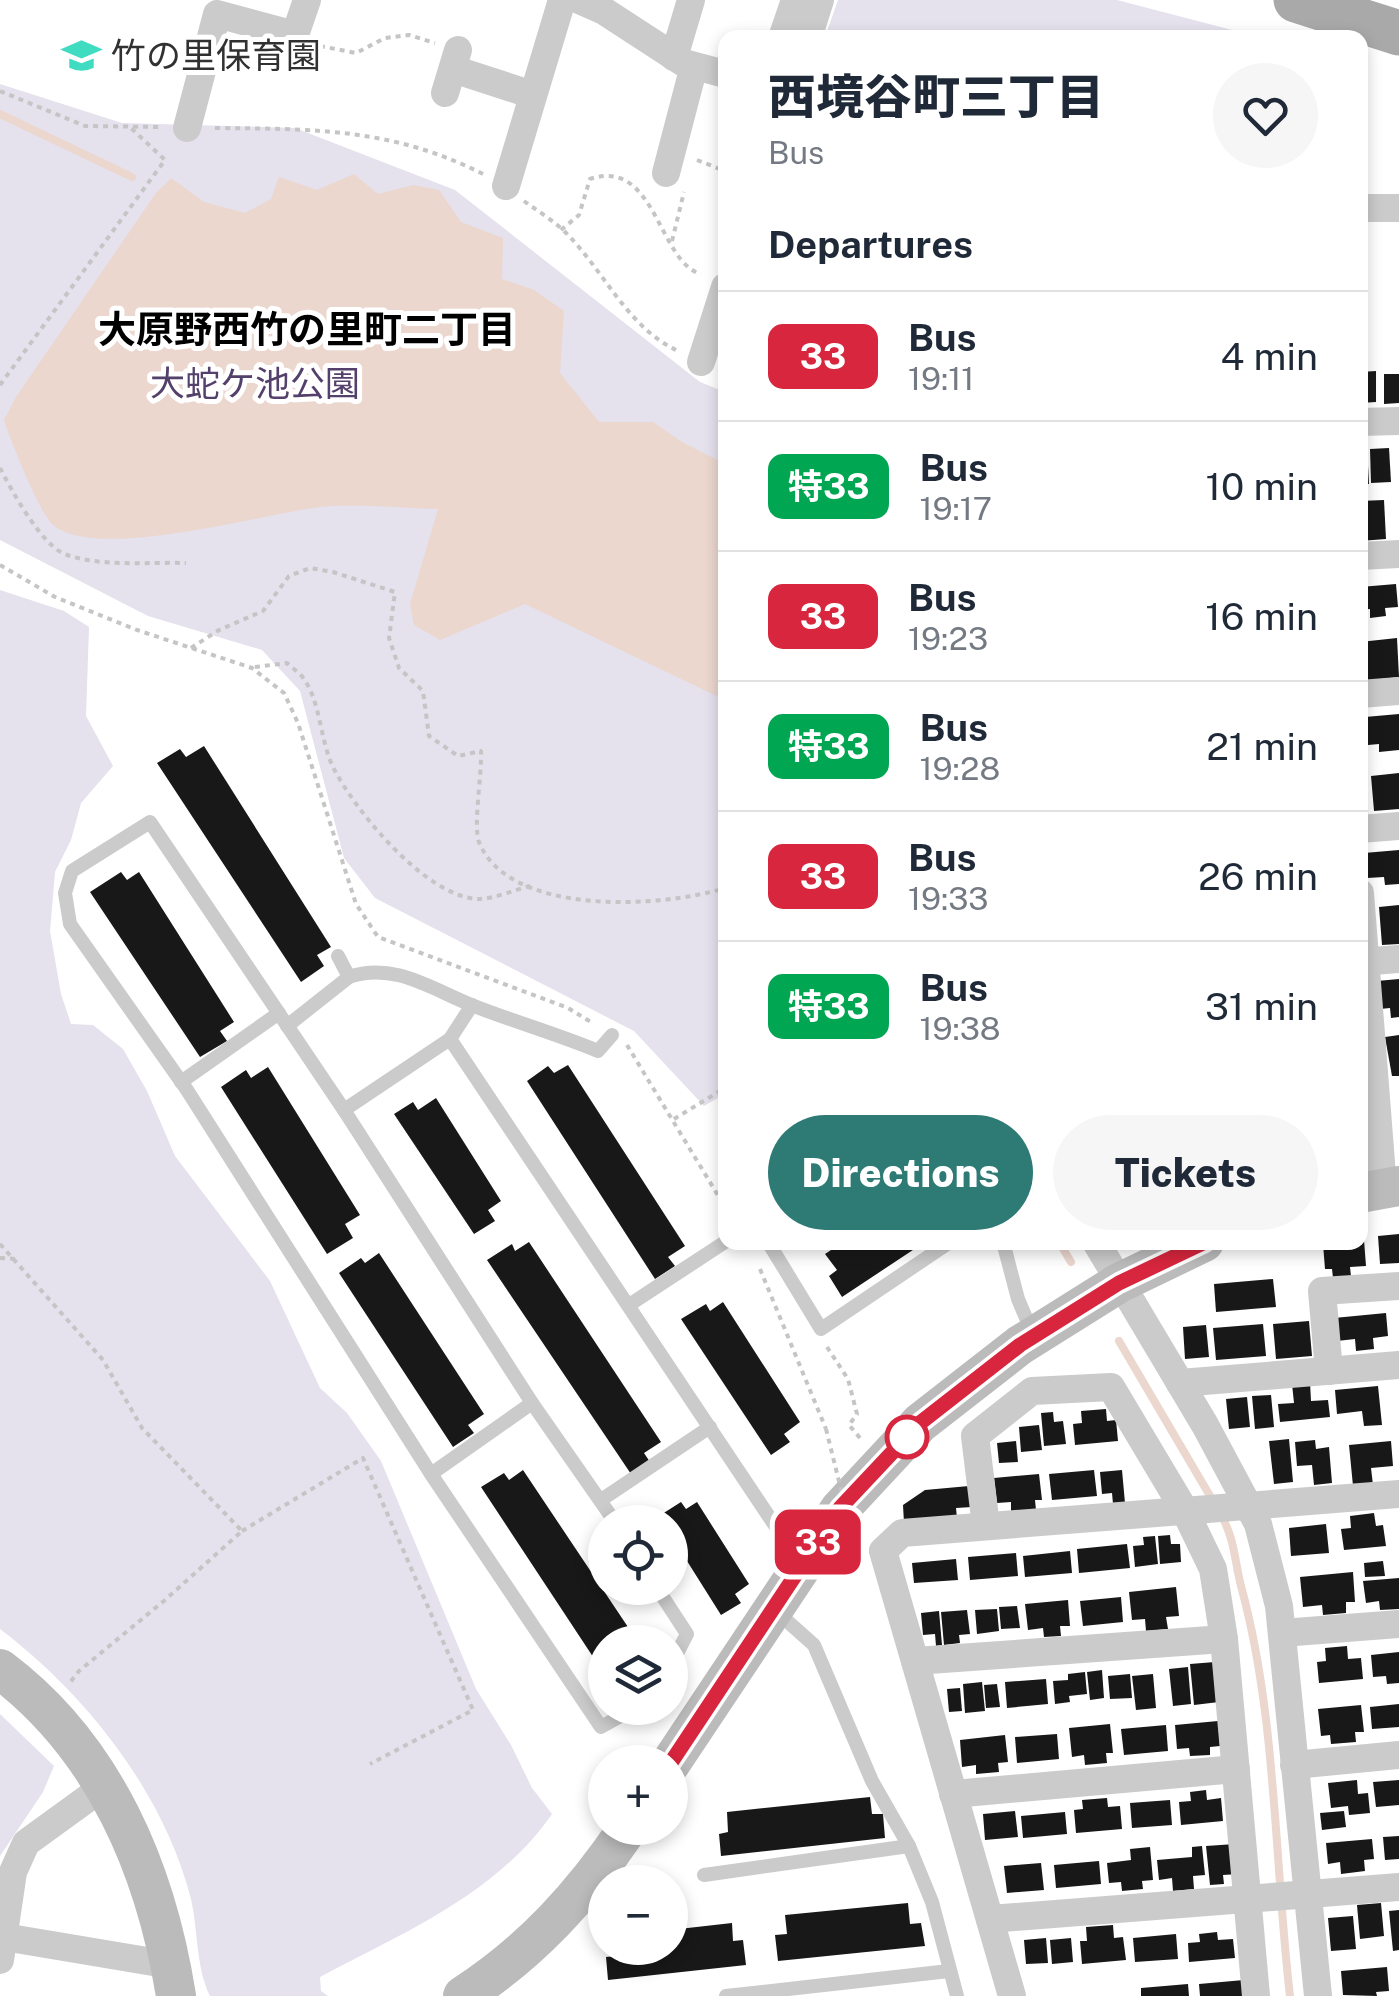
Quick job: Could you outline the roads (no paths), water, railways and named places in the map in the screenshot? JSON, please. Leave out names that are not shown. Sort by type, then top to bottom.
[{"type":"main road","points":[[1296,0],[1370,30]]},
{"type":"street","points":[[186,128],[217,14],[295,35],[307,0]]},
{"type":"street","points":[[506,186],[562,0]]},
{"type":"street","points":[[683,167],[684,61],[691,0]]},
{"type":"street","points":[[785,30],[795,0]]},
{"type":"street","points":[[811,30],[820,0]]},
{"type":"street","points":[[589,2],[684,61],[718,72]]},
{"type":"street","points":[[452,71],[533,95]]},
{"type":"street","points":[[1368,208],[1399,208]]},
{"type":"street","points":[[700,362],[717,282]]},
{"type":"street","points":[[1368,422],[1399,421]]},
{"type":"street","points":[[1368,556],[1399,554]]},
{"type":"street","points":[[1368,693],[1399,691]]},
{"type":"street","points":[[1368,828],[1399,826]]},
{"type":"street","points":[[1368,962],[1399,959]]},
{"type":"street","points":[[1368,1006],[1378,1094],[1381,1189]]},
{"type":"street","points":[[1100,1250],[1258,1524],[1282,1633],[1318,1996]]},
{"type":"street","points":[[683,1745],[840,1508],[920,1423],[1034,1336],[1119,1283],[1187,1250]]},
{"type":"street","points":[[1330,1371],[1322,1291],[1399,1286]]},
{"type":"street","points":[[1180,1384],[1399,1365]]},
{"type":"street","points":[[986,1526],[975,1436],[1032,1391],[1111,1387],[1214,1568],[1224,1638],[1256,1996]]},
{"type":"street","points":[[1012,1996],[883,1551],[902,1533],[1399,1494]]},
{"type":"street","points":[[1282,1633],[1399,1624]]},
{"type":"street","points":[[915,1661],[1224,1638]]},
{"type":"street","points":[[0,1670],[25,1688],[76,1743],[106,1784],[133,1840],[155,1901],[174,1980],[2,1949],[14,1872],[26,1843],[106,1784]]},
{"type":"street","points":[[1294,1765],[1399,1756]]},
{"type":"street","points":[[954,1794],[1236,1769]]},
{"type":"street","points":[[463,1996],[502,1971],[548,1930],[616,1845]]},
{"type":"street","points":[[990,1919],[1399,1887]]},
{"type":"lane","points":[[588,1709],[431,1474],[182,1082],[70,924],[65,893],[72,872],[150,822],[344,1110],[532,1403],[604,1505]]},
{"type":"lane","points":[[338,956],[349,977]]},
{"type":"lane","points":[[182,1082],[366,970],[431,985],[472,1005],[598,1051],[612,1034]]},
{"type":"lane","points":[[344,1110],[450,1038],[472,1005]]},
{"type":"lane","points":[[450,1038],[802,1566]]},
{"type":"lane","points":[[629,1306],[718,1247]]},
{"type":"lane","points":[[773,1250],[820,1329],[938,1250]]},
{"type":"lane","points":[[1005,1250],[1018,1299],[1034,1336]]},
{"type":"lane","points":[[431,1474],[532,1403]]},
{"type":"lane","points":[[601,1500],[710,1427]]},
{"type":"lane","points":[[773,1608],[814,1645],[872,1781],[909,1846],[932,1902],[957,1996]]},
{"type":"lane","points":[[704,1875],[909,1846]]},
{"type":"lane","points":[[726,1996],[949,1971]]},
{"type":"waterway","points":[[0,114],[132,177]]},
{"type":"waterway","points":[[1064,1250],[1071,1262]]},
{"type":"waterway","points":[[1119,1341],[1213,1501]]},
{"type":"waterway","points":[[1220,1513],[1234,1549],[1262,1687],[1290,1996]]},
{"type":"place","name":"竹の里保育園","points":[[81,56]]},
{"type":"district","name":"大原野西竹の里町二丁目","points":[[307,330]]},
{"type":"park label","name":"大蛇ケ池公園","points":[[255,384]]}]
